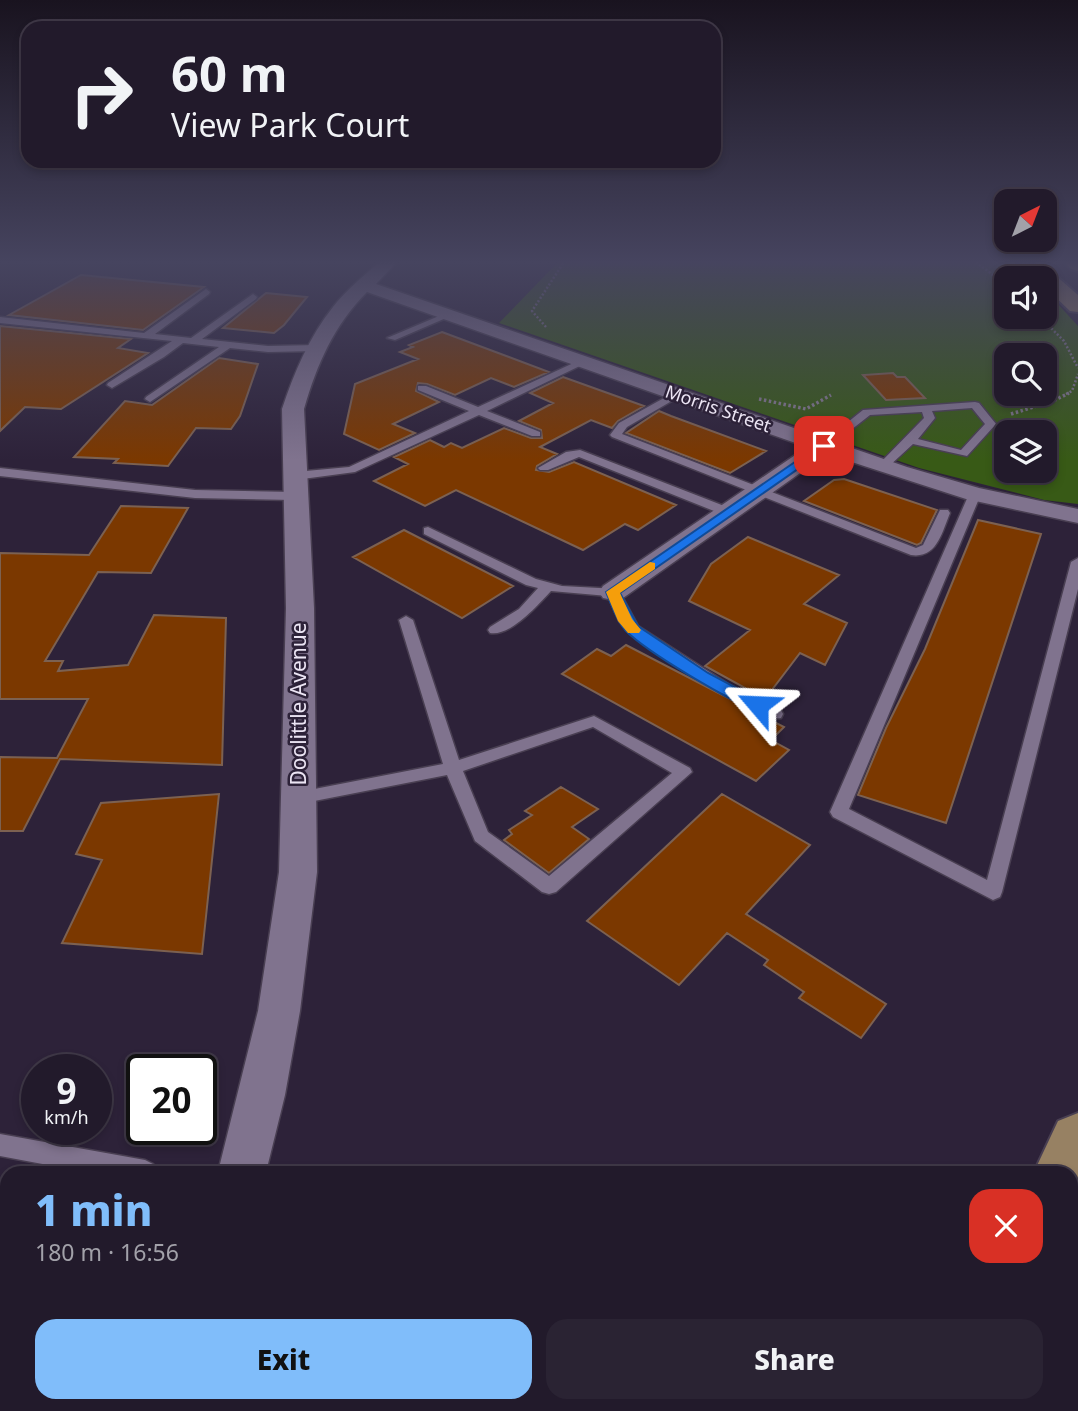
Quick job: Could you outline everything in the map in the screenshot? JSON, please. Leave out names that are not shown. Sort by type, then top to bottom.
[{"type":"main road","points":[[1066,1166],[1078,1142]]},
{"type":"street","name":"Doolittle Avenue","points":[[244,1166],[262,1095],[279,1011],[298,872],[300,608],[293,409],[301,383],[329,328]]},
{"type":"street","name":"Morris Street","points":[[486,328],[883,466],[975,494],[1078,516]]},
{"type":"street","points":[[613,592],[824,446]]},
{"type":"lane","points":[[76,328],[268,349],[317,348]]},
{"type":"lane","points":[[146,335],[156,328]]},
{"type":"lane","points":[[192,341],[210,328]]},
{"type":"lane","points":[[392,338],[417,328]]},
{"type":"lane","points":[[112,385],[180,340]]},
{"type":"lane","points":[[150,399],[228,345]]},
{"type":"lane","points":[[0,472],[195,494],[295,486],[351,470],[583,362]]},
{"type":"lane","points":[[422,388],[536,435]]},
{"type":"lane","points":[[677,395],[623,425],[615,435],[916,552],[928,548],[944,513]]},
{"type":"lane","points":[[824,446],[867,412],[975,405],[991,424],[963,454],[911,440]]},
{"type":"lane","points":[[883,466],[930,418],[926,408]]},
{"type":"lane","points":[[544,468],[569,454],[580,453],[728,512]]},
{"type":"lane","points":[[975,494],[839,812],[993,892],[1078,562]]},
{"type":"lane","points":[[428,531],[547,587],[582,592],[613,592],[626,621],[633,629],[723,688],[775,714]]},
{"type":"lane","points":[[495,630],[524,612],[547,587]]},
{"type":"lane","points":[[299,798],[453,768],[594,721],[684,772],[550,887],[481,836],[453,768],[406,620]]},
{"type":"lane","points":[[0,1145],[113,1166]]},
{"type":"path","points":[[548,328],[553,331]]},
{"type":"path","points":[[1052,329],[1064,341],[1078,368]]},
{"type":"path","points":[[1011,414],[1053,401],[1072,391],[1078,374]]},
{"type":"path","points":[[751,396],[806,409],[831,395]]},
{"type":"green space","points":[[513,328],[1078,328],[1078,504],[1044,500],[919,468]]},
{"type":"building","points":[[0,328],[131,339],[118,348],[148,353],[61,409],[25,407],[0,431]]},
{"type":"building","points":[[223,328],[280,328],[274,333]]},
{"type":"building","points":[[442,332],[549,372],[514,387],[491,378],[455,395],[418,383],[416,391],[439,402],[393,424],[415,433],[379,450],[344,434],[355,384],[418,359],[400,352],[413,347],[409,345]]},
{"type":"building","points":[[219,358],[258,364],[240,416],[231,429],[196,428],[168,466],[114,463],[118,459],[74,457],[125,401],[152,405]]},
{"type":"building","points":[[893,373],[897,377],[905,377],[925,398],[886,400],[863,375]]},
{"type":"building","points":[[563,377],[644,406],[618,421],[612,428],[591,420],[540,447],[557,454],[537,466],[536,470],[549,472],[574,462],[676,505],[638,530],[625,524],[583,550],[456,490],[425,506],[374,481],[408,464],[394,457],[430,440],[444,447],[451,443],[462,448],[504,428],[531,438],[542,438],[541,430],[519,421],[553,403],[530,393]]},
{"type":"building","points":[[659,411],[766,451],[730,473],[626,433]]},
{"type":"building","points":[[844,479],[937,510],[921,543],[917,545],[804,501],[834,480]]},
{"type":"building","points":[[121,506],[188,508],[151,573],[98,572],[45,661],[63,661],[58,671],[128,665],[154,615],[226,618],[222,765],[60,759],[23,831],[0,831],[0,757],[57,758],[88,699],[0,699],[0,553],[89,555]]},
{"type":"building","points":[[978,520],[1041,534],[946,823],[858,795],[886,728],[925,649]]},
{"type":"building","points":[[404,530],[513,586],[462,618],[353,557]]},
{"type":"building","points":[[748,537],[839,575],[804,604],[847,623],[825,665],[800,653],[765,699],[705,666],[750,630],[689,601],[711,564]]},
{"type":"building","points":[[626,645],[784,727],[771,740],[789,750],[756,781],[562,674],[597,649],[611,656]]},
{"type":"building","points":[[561,787],[598,809],[572,827],[589,839],[549,873],[504,840],[512,834],[509,830],[532,815],[525,811]]},
{"type":"building","points":[[219,794],[202,954],[62,943],[102,860],[76,854],[101,803]]},
{"type":"building","points":[[722,794],[810,845],[746,914],[886,1004],[861,1038],[799,998],[804,992],[764,965],[768,960],[727,933],[679,985],[587,921]]},
{"type":"slow traffic","points":[[634,630],[626,621],[613,592],[650,566]]},
{"type":"route","points":[[758,705],[703,676],[633,629],[626,621],[613,592],[824,446]]}]
